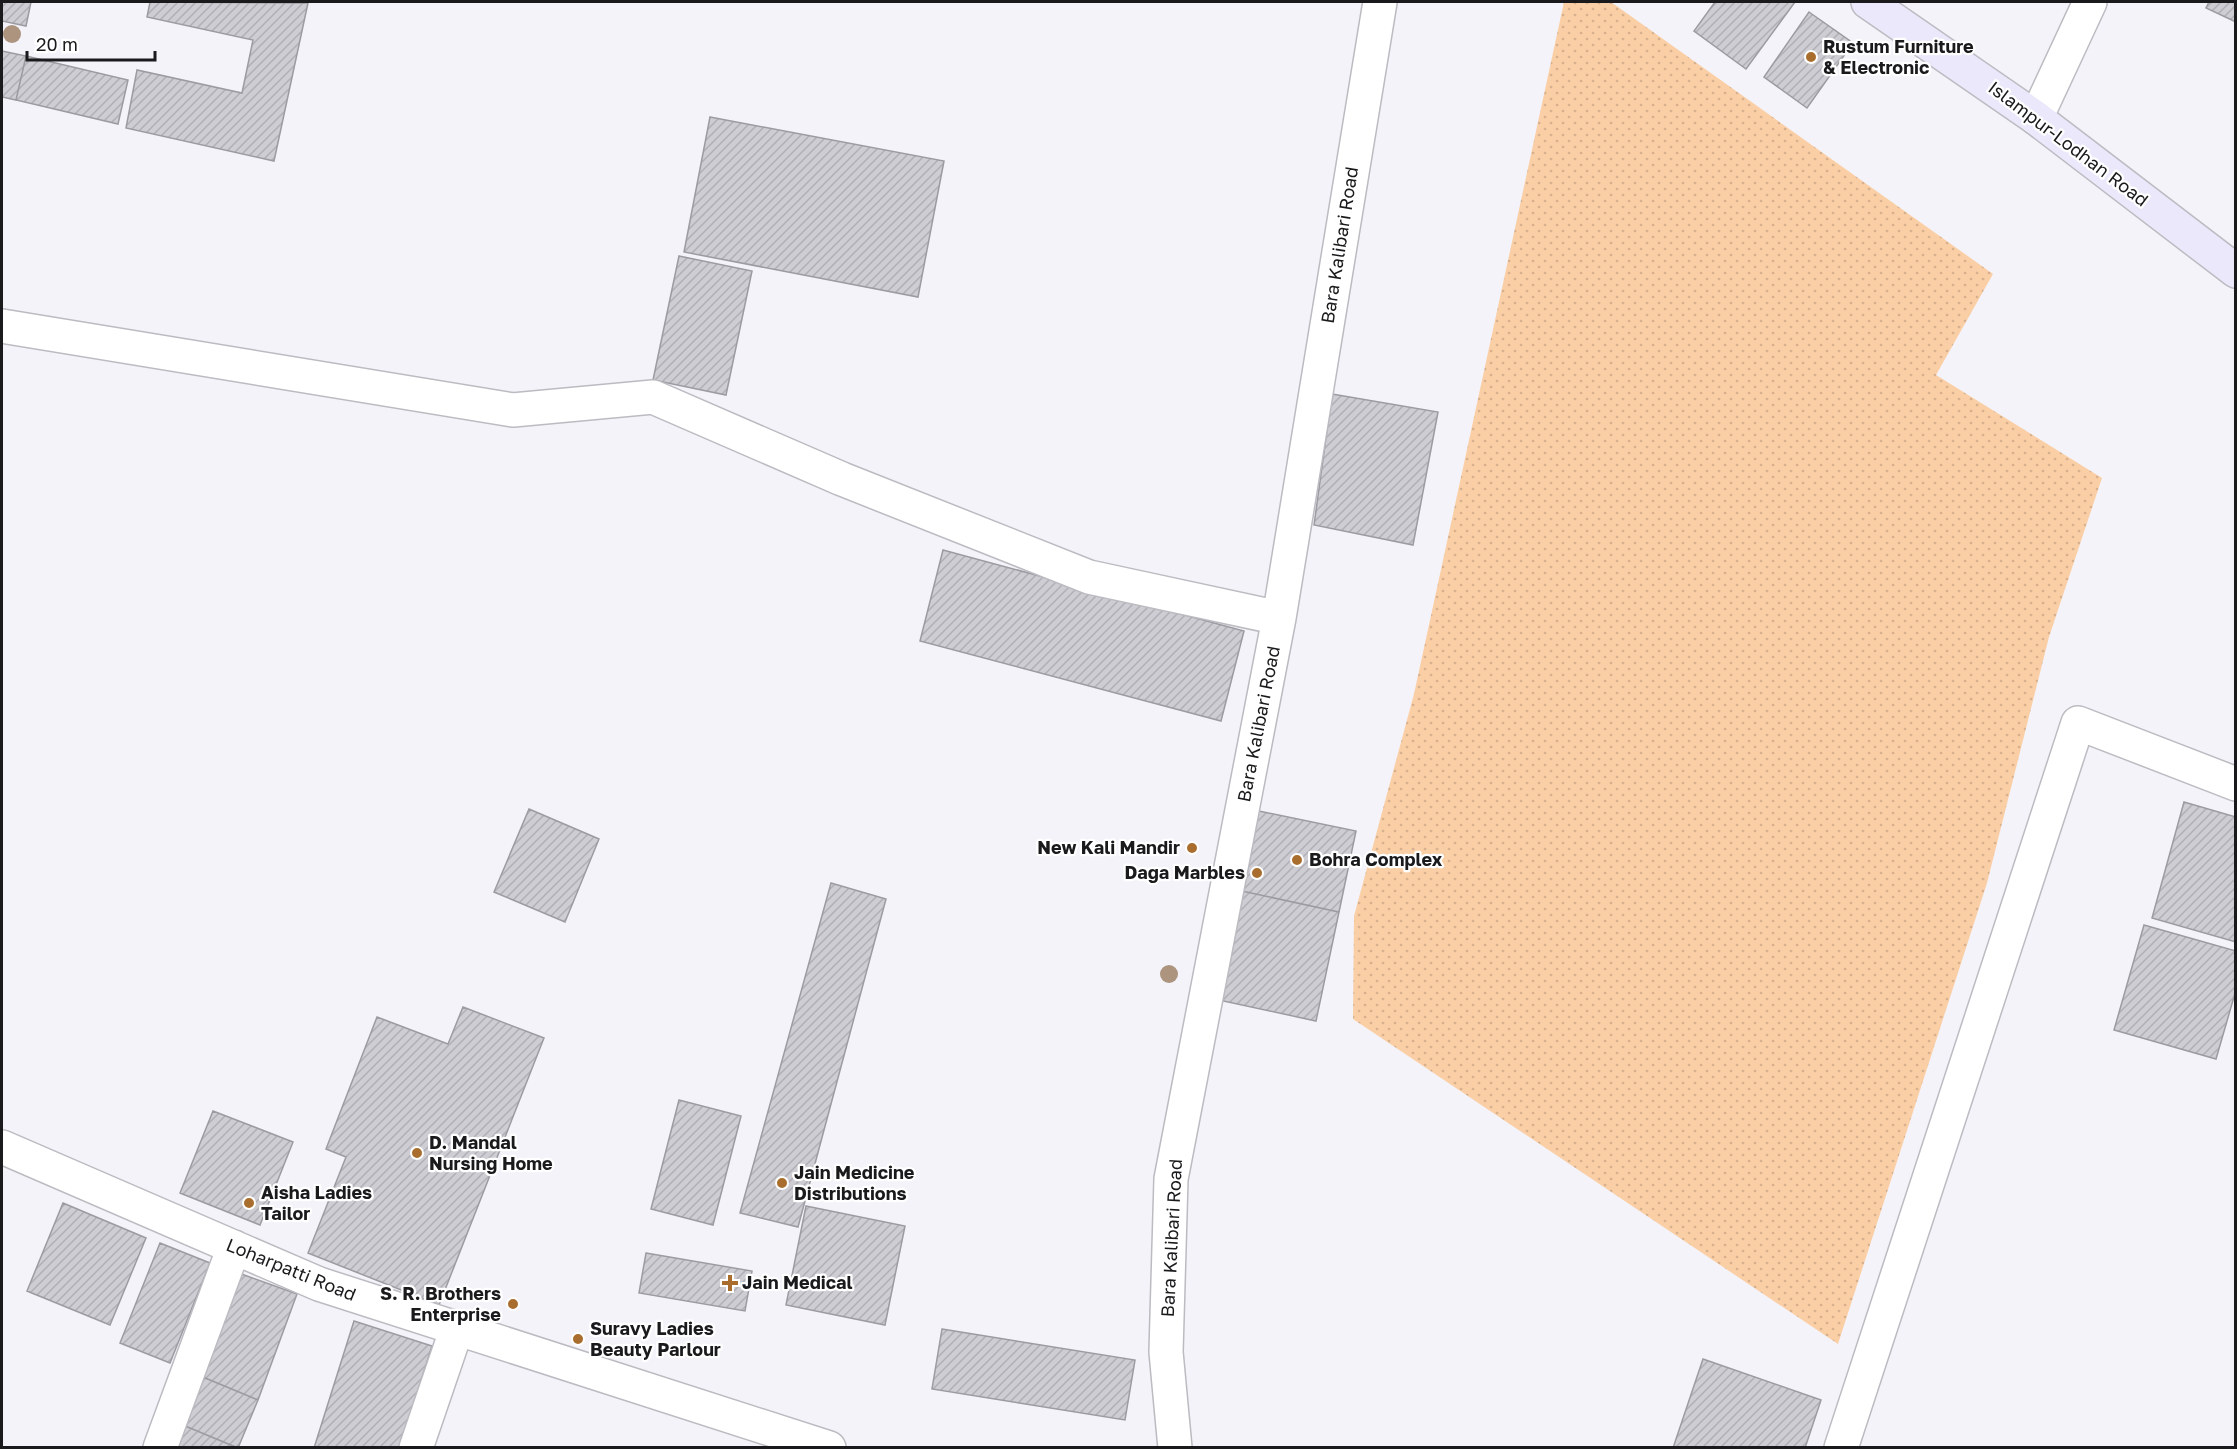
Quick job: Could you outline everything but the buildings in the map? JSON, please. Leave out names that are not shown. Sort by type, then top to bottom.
[{"type":"main road","name":"Islampur-Lodhan Road","points":[[1868,2],[2036,118],[2235,271]]},
{"type":"street","name":"Bara Kalibari Road","points":[[1175,1448],[1166,1352],[1171,1179],[1279,618],[1380,2]]},
{"type":"street","points":[[2036,118],[2090,2]]},
{"type":"street","points":[[2,326],[513,410],[653,397],[842,479],[1089,577],[1279,618]]},
{"type":"street","points":[[1841,1448],[2078,723],[2235,784]]},
{"type":"street","name":"Loharpatti Road","points":[[2,1148],[319,1284],[829,1448]]},
{"type":"street","points":[[160,1448],[234,1247]]},
{"type":"street","points":[[416,1448],[457,1328]]},
{"type":"shaded area","points":[[1564,2],[1611,2],[1993,274],[1936,375],[2102,478],[2049,637],[1987,883],[1838,1344],[1353,1019],[1354,916],[1414,694]]},
{"type":"place","name":"Rustum Furniture & Electronic","points":[[1811,57]]},
{"type":"place","name":"New Kali Mandir","points":[[1192,848]]},
{"type":"place","name":"Bohra Complex","points":[[1297,860]]},
{"type":"place","name":"Daga Marbles","points":[[1257,873]]},
{"type":"place","name":"D. Mandal Nursing Home","points":[[417,1153]]},
{"type":"place","name":"Jain Medicine Distributions","points":[[782,1183]]},
{"type":"place","name":"Aisha Ladies Tailor","points":[[249,1203]]},
{"type":"place","name":"Jain Medical","points":[[730,1283]]},
{"type":"place","name":"S. R. Brothers Enterprise","points":[[513,1304]]},
{"type":"place","name":"Suravy Ladies Beauty Parlour","points":[[578,1339]]}]
